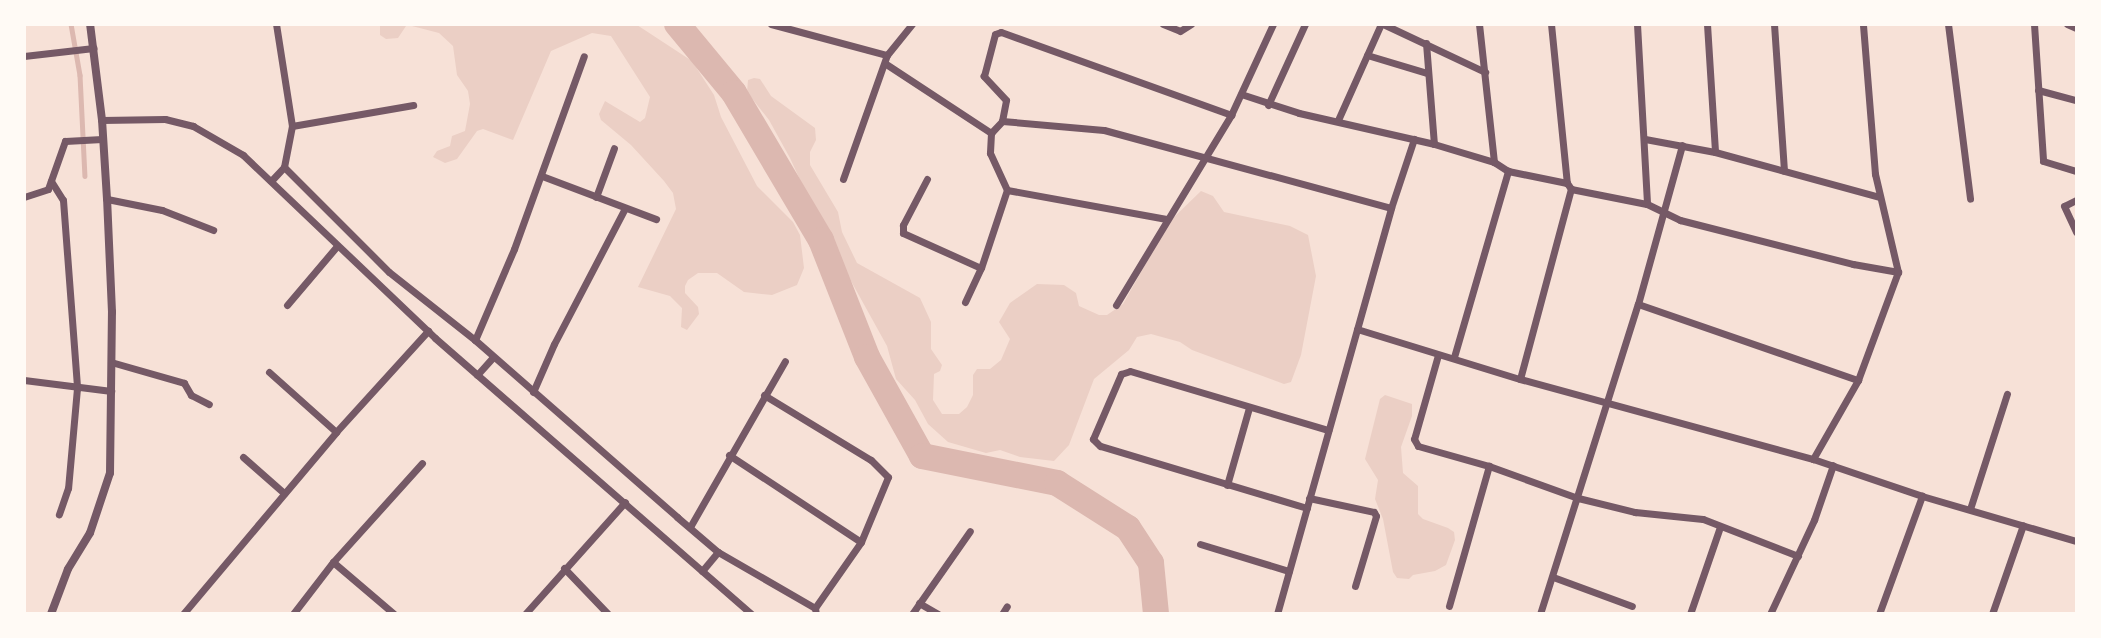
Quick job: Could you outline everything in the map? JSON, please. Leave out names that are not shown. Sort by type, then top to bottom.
[{"type":"street","points":[[51,614],[68,569],[90,533],[107,486],[111,362],[107,199],[102,120],[90,48],[90,24]]},
{"type":"street","points":[[271,181],[284,167],[292,126],[276,24]]},
{"type":"street","points":[[771,24],[887,55]]},
{"type":"street","points":[[843,179],[887,55],[912,24]]},
{"type":"street","points":[[1163,24],[1180,31],[1191,24]]},
{"type":"street","points":[[1116,305],[1231,115],[1273,24]]},
{"type":"street","points":[[1268,105],[1305,24]]},
{"type":"street","points":[[1338,120],[1382,24],[1485,72]]},
{"type":"street","points":[[1479,24],[1493,162]]},
{"type":"street","points":[[1520,379],[1569,186],[1551,24]]},
{"type":"street","points":[[1637,24],[1647,204]]},
{"type":"street","points":[[1707,24],[1715,152]]},
{"type":"street","points":[[1774,24],[1784,171]]},
{"type":"street","points":[[1948,24],[1970,199]]},
{"type":"street","points":[[2034,24],[2043,161],[2077,171]]},
{"type":"street","points":[[2067,24],[2077,28]]},
{"type":"street","points":[[1813,459],[1858,380],[1898,272],[1875,174],[1863,25]]},
{"type":"street","points":[[965,302],[981,268],[1007,190],[990,153],[991,133],[1002,121],[1006,100],[984,76],[995,34],[1000,32],[1231,115]]},
{"type":"street","points":[[1426,43],[1434,144]]},
{"type":"street","points":[[24,56],[90,48]]},
{"type":"street","points":[[1367,55],[1427,73]]},
{"type":"street","points":[[475,340],[542,176],[584,56]]},
{"type":"street","points":[[886,64],[991,133]]},
{"type":"street","points":[[2038,90],[2077,100]]},
{"type":"street","points":[[1241,94],[1268,105],[1434,144],[1493,162],[1508,171],[1647,204],[1680,220],[1853,264],[1898,272]]},
{"type":"street","points":[[292,126],[413,105]]},
{"type":"street","points":[[102,120],[165,119],[193,126],[243,155],[477,376],[751,614]]},
{"type":"street","points":[[1002,121],[1104,130],[1391,208]]},
{"type":"street","points":[[24,197],[39,195],[48,189],[62,144],[68,139],[102,139]]},
{"type":"street","points":[[1278,614],[1391,208],[1414,139]]},
{"type":"street","points":[[1645,139],[1715,152],[1880,197]]},
{"type":"street","points":[[1541,614],[1638,304],[1682,145]]},
{"type":"street","points":[[596,197],[614,148]]},
{"type":"street","points":[[284,167],[390,272],[475,340],[718,552],[815,611],[861,542],[887,484],[885,471],[764,395]]},
{"type":"street","points":[[1454,358],[1508,171]]},
{"type":"street","points":[[542,176],[656,219]]},
{"type":"street","points":[[927,179],[903,225],[904,233],[981,268]]},
{"type":"street","points":[[51,181],[63,200],[77,388],[68,488],[59,514]]},
{"type":"street","points":[[1007,190],[1166,219]]},
{"type":"street","points":[[107,199],[162,210],[213,230]]},
{"type":"street","points":[[2077,200],[2063,206],[2077,232]]},
{"type":"street","points":[[533,392],[554,344],[625,208]]},
{"type":"street","points":[[287,305],[337,246]]},
{"type":"street","points":[[1638,304],[1858,380]]},
{"type":"street","points":[[1357,329],[1607,404],[1702,426],[1833,465],[1922,496],[2077,541]]},
{"type":"street","points":[[183,614],[335,432],[428,331]]},
{"type":"street","points":[[1438,355],[1415,439],[1418,446],[1489,466],[1578,498],[1635,512],[1703,519],[1798,556]]},
{"type":"street","points":[[477,376],[493,357]]},
{"type":"street","points":[[111,362],[184,383],[191,395],[209,404]]},
{"type":"street","points":[[690,527],[729,455],[785,362]]},
{"type":"street","points":[[269,372],[335,432]]},
{"type":"street","points":[[1307,508],[1100,446],[1093,439],[1121,374],[1125,372],[1328,430]]},
{"type":"street","points":[[24,380],[110,391]]},
{"type":"street","points":[[1970,509],[2007,394]]},
{"type":"street","points":[[1227,485],[1249,408]]},
{"type":"street","points":[[729,455],[861,542]]},
{"type":"street","points":[[243,457],[284,494]]},
{"type":"street","points":[[293,614],[332,562],[422,463]]},
{"type":"street","points":[[1770,614],[1814,520],[1833,465]]},
{"type":"street","points":[[1449,606],[1489,466]]},
{"type":"street","points":[[1879,614],[1922,496]]},
{"type":"street","points":[[1310,498],[1374,512],[1355,586]]},
{"type":"street","points":[[525,614],[625,502]]},
{"type":"street","points":[[1992,614],[2023,525]]},
{"type":"street","points":[[1690,614],[1720,527]]},
{"type":"street","points":[[912,614],[970,531]]},
{"type":"street","points":[[1200,544],[1289,571]]},
{"type":"street","points":[[702,571],[718,552]]},
{"type":"street","points":[[332,562],[394,614]]},
{"type":"street","points":[[564,568],[608,614]]},
{"type":"street","points":[[1553,577],[1632,606]]},
{"type":"street","points":[[919,603],[937,614]]},
{"type":"street","points":[[1002,614],[1007,606]]},
{"type":"shaded area","points":[[380,25],[637,25],[692,61],[714,95],[721,117],[757,186],[793,222],[800,235],[804,268],[797,285],[772,295],[744,292],[717,273],[698,273],[688,280],[685,286],[685,293],[698,307],[699,314],[687,330],[681,327],[682,308],[670,296],[638,287],[676,209],[673,193],[664,181],[631,145],[601,120],[599,114],[605,101],[640,122],[645,118],[650,97],[611,36],[592,33],[551,51],[513,140],[483,129],[477,131],[457,159],[445,163],[433,157],[437,151],[450,146],[452,136],[465,131],[470,104],[468,91],[457,75],[453,46],[439,33],[412,26],[406,26],[398,38],[386,39],[380,35]]},
{"type":"shaded area","points":[[760,79],[771,96],[815,128],[816,140],[810,152],[810,165],[838,212],[842,232],[857,263],[920,298],[931,322],[931,349],[942,365],[940,371],[934,374],[933,400],[942,414],[959,414],[967,407],[973,395],[973,375],[977,369],[990,369],[1001,360],[1010,339],[999,322],[1010,303],[1037,284],[1064,285],[1076,293],[1079,306],[1099,315],[1107,315],[1123,304],[1170,221],[1201,191],[1213,196],[1224,212],[1290,226],[1308,235],[1316,276],[1301,355],[1291,382],[1284,384],[1192,350],[1180,342],[1151,334],[1137,337],[1129,350],[1094,379],[1069,445],[1054,461],[1020,457],[1000,450],[986,453],[948,442],[928,424],[915,400],[896,379],[887,346],[825,234],[790,158],[769,120],[747,92],[748,80]]},
{"type":"shaded area","points":[[1385,395],[1412,404],[1412,416],[1401,447],[1403,473],[1418,486],[1418,514],[1423,519],[1454,532],[1455,540],[1446,565],[1435,571],[1413,575],[1409,579],[1397,578],[1393,572],[1383,519],[1375,499],[1378,480],[1365,459],[1380,399]]},
{"type":"waterway","points":[[71,24],[80,75],[85,176]]},
{"type":"waterway","points":[[677,24],[734,93],[821,240],[867,357],[922,456],[1057,483],[1128,528],[1151,563],[1156,614]]}]
